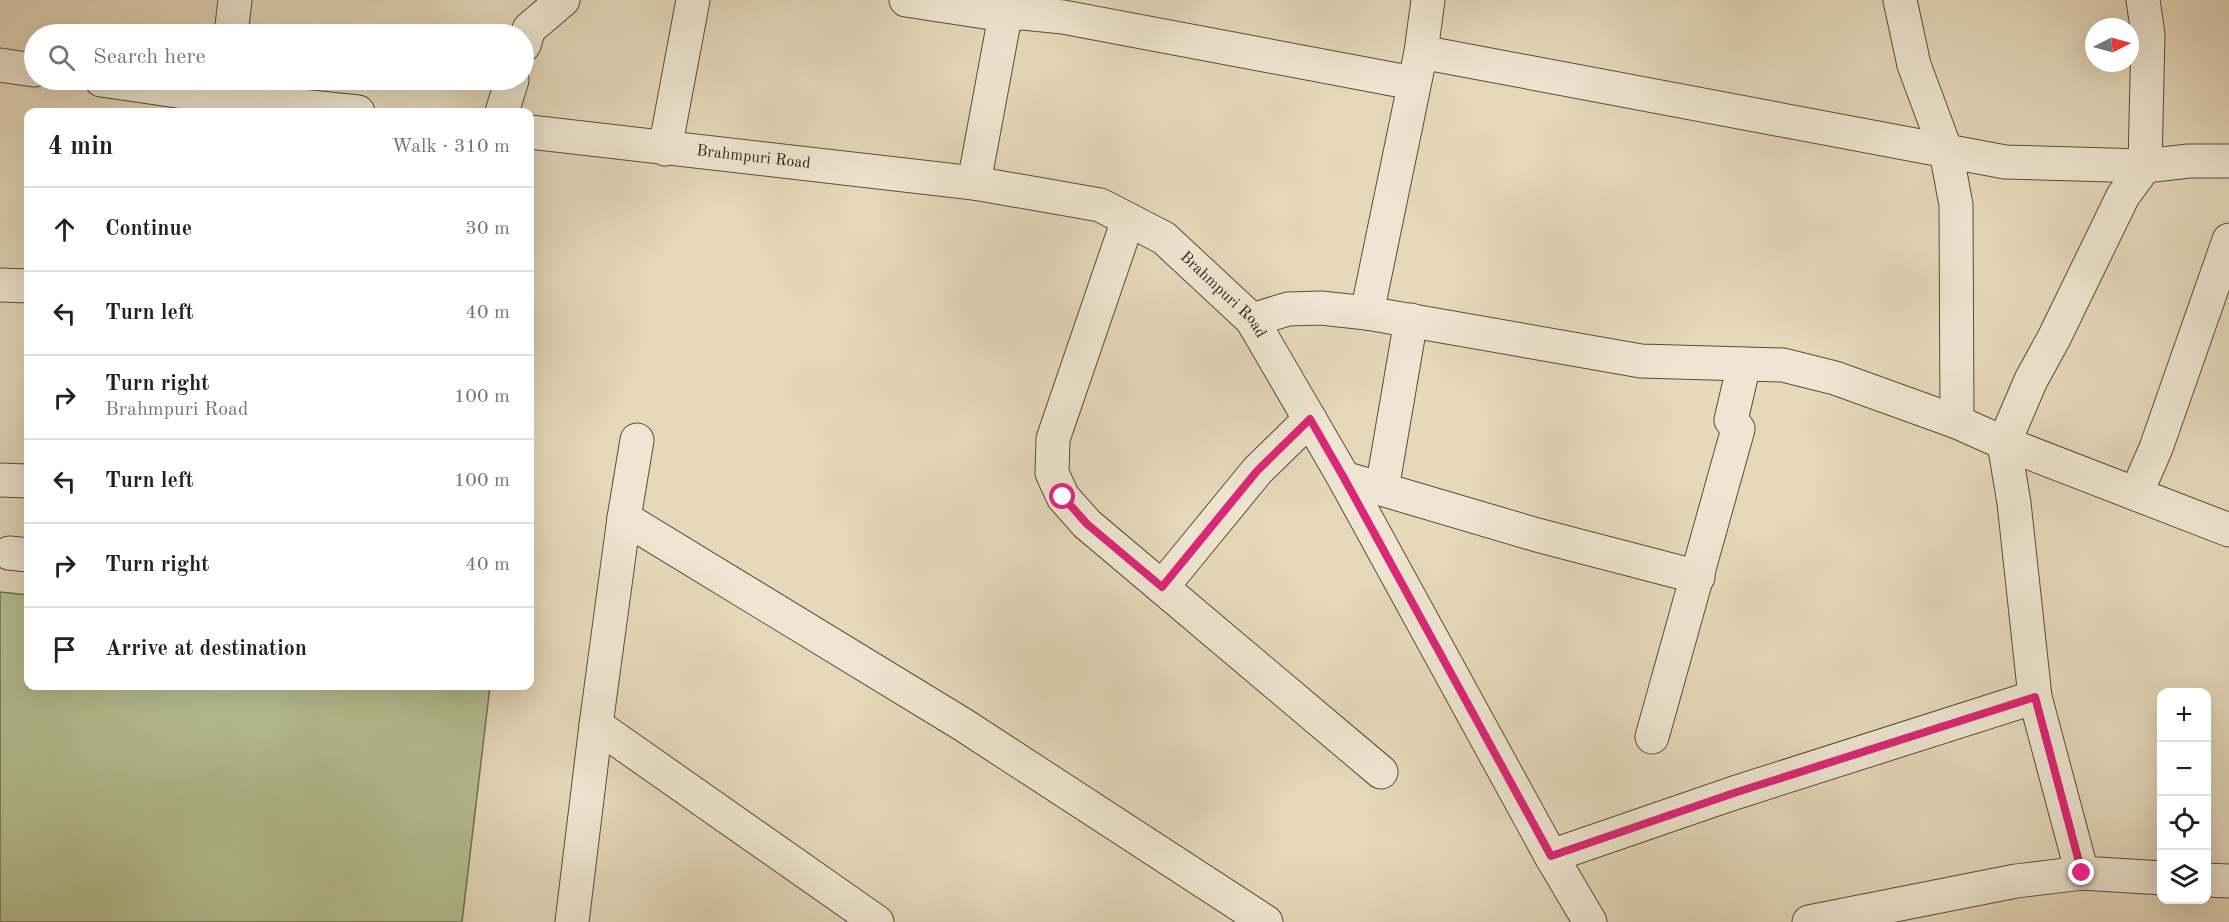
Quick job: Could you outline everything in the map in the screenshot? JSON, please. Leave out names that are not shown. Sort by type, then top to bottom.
[{"type":"street","points":[[232,24],[235,0]]},
{"type":"street","points":[[534,25],[563,0]]},
{"type":"street","points":[[665,149],[693,0]]},
{"type":"street","points":[[906,0],[1006,7],[1023,13],[1417,67],[2005,162],[2145,166],[2189,161],[2229,161]]},
{"type":"street","points":[[1367,313],[1417,67],[1428,0]]},
{"type":"street","points":[[1900,0],[1914,65],[1946,151],[1956,205],[1957,422]]},
{"type":"street","points":[[2082,873],[2035,697],[2014,503],[2004,443],[2031,380],[2123,196],[2145,166],[2148,34],[2144,0]]},
{"type":"street","points":[[974,183],[1006,7]]},
{"type":"street","points":[[0,65],[24,69]]},
{"type":"street","points":[[237,90],[336,108]]},
{"type":"street","points":[[503,108],[509,90]]},
{"type":"street","name":"Brahmpuri Road","points":[[534,133],[974,183],[1100,205],[1164,238],[1252,320],[1344,478],[1551,856],[1590,922]]},
{"type":"street","points":[[1128,220],[1053,439],[1052,473],[1063,497],[1087,524],[1381,772]]},
{"type":"street","points":[[2136,494],[2156,448],[2229,240]]},
{"type":"street","points":[[0,285],[24,286]]},
{"type":"street","points":[[1252,320],[1288,309],[1321,308],[1411,320],[1641,361],[1783,365],[1835,378],[1957,422],[2004,443],[2229,530]]},
{"type":"street","points":[[1382,489],[1411,320]]},
{"type":"street","points":[[1652,737],[1738,429],[1731,420],[1744,364]]},
{"type":"street","points":[[1162,587],[1257,471],[1310,419]]},
{"type":"street","points":[[572,922],[596,725],[637,440]]},
{"type":"street","points":[[1344,478],[1537,534],[1698,577]]},
{"type":"street","points":[[0,480],[24,481]]},
{"type":"street","points":[[624,518],[963,724],[1266,922]]},
{"type":"street","points":[[1551,856],[1734,793],[2035,697]]},
{"type":"street","points":[[596,725],[877,922]]},
{"type":"street","points":[[1809,922],[2016,881],[2082,873],[2157,878]]},
{"type":"street","points":[[2211,880],[2229,882]]},
{"type":"green space","points":[[0,592],[24,595],[24,690],[490,690],[462,922],[0,922]]},
{"type":"route","points":[[1063,497],[1087,524],[1162,587],[1257,471],[1310,419],[1551,856],[1734,793],[2035,697],[2082,873]]}]
